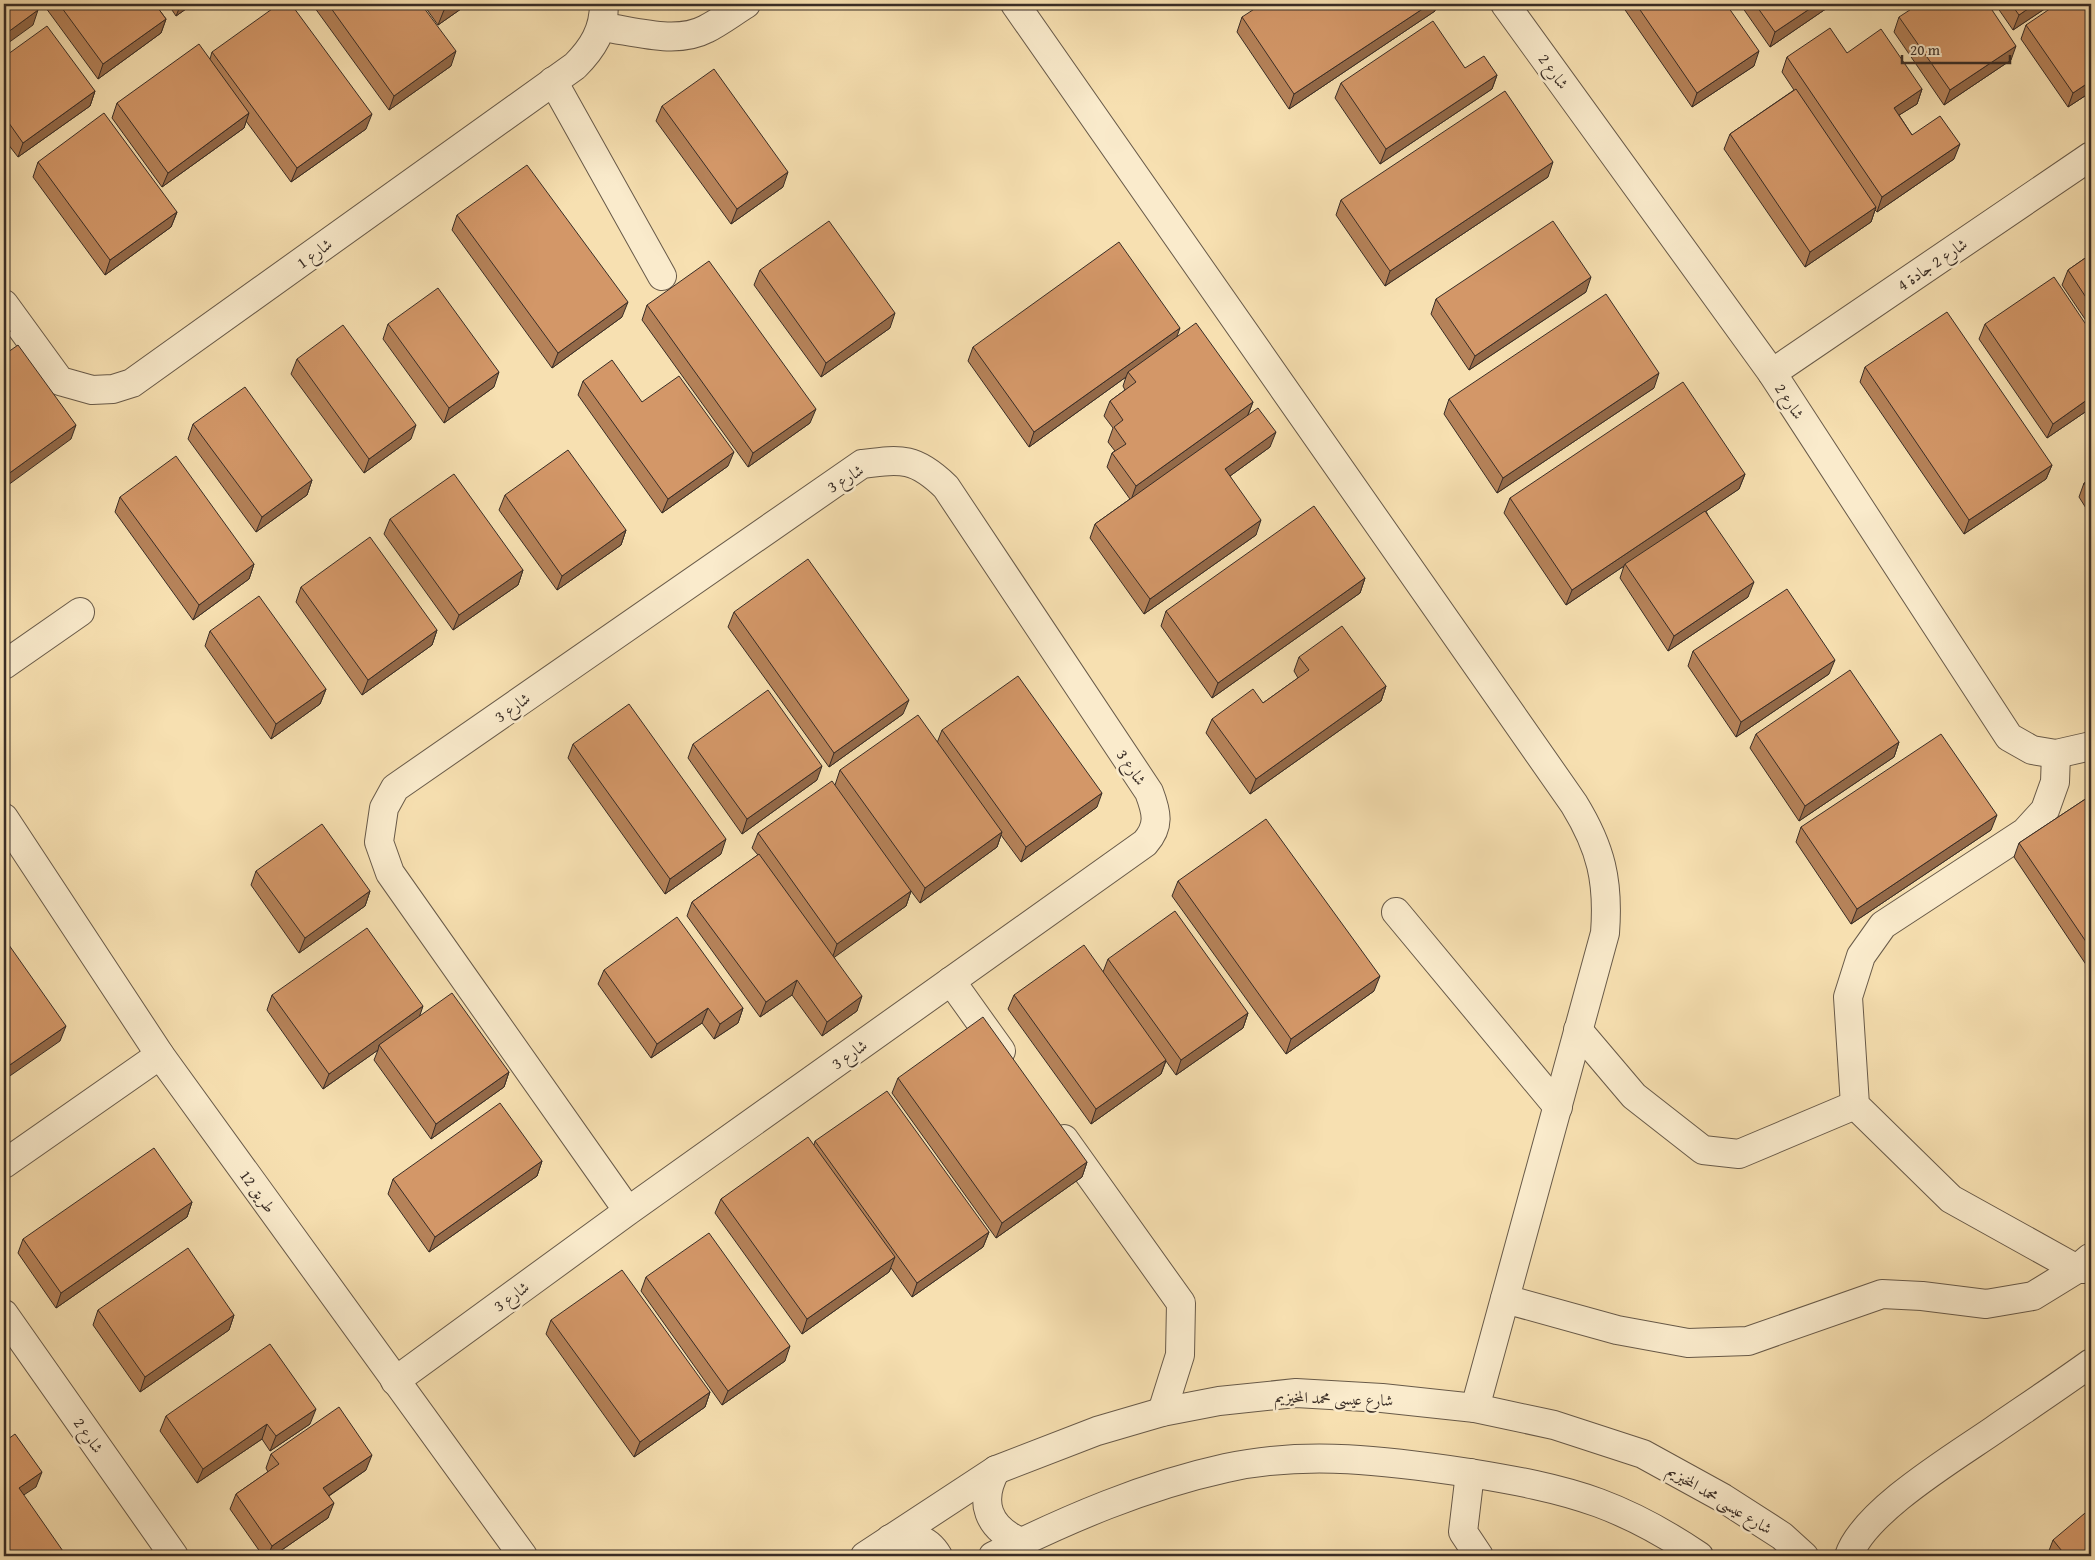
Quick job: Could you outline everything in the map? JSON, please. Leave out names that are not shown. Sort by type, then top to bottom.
[{"type":"street","points":[[603,15],[668,36],[685,36],[705,30],[746,4]]},
{"type":"street","points":[[1015,4],[1588,827],[1599,852],[1605,878],[1607,905],[1605,932],[1475,1408]]},
{"type":"street","name":"شارع 2","points":[[1506,4],[1772,373],[2009,737],[2032,750],[2056,754],[2091,746]]},
{"type":"street","name":"شارع 1","points":[[4,304],[60,381],[92,390],[113,389],[132,383],[575,66],[587,55],[603,15]]},
{"type":"street","points":[[553,81],[662,276]]},
{"type":"street","name":"شارع 2 جادة 4","points":[[1772,373],[2091,156]]},
{"type":"street","name":"شارع 3","points":[[395,1382],[628,1211],[1145,843],[1155,832],[1156,809],[1149,792],[946,486],[926,468],[896,460],[862,464],[395,788],[384,808],[379,842],[390,874],[628,1211]]},
{"type":"street","points":[[4,665],[80,612]]},
{"type":"street","points":[[2056,754],[2055,782],[2045,810],[2025,832],[1883,925],[1861,956],[1848,998],[1855,1105],[1950,1199],[2087,1265]]},
{"type":"street","name":"طريق 12","points":[[4,818],[160,1055],[395,1382],[523,1556]]},
{"type":"street","points":[[1396,912],[1558,1107]]},
{"type":"street","points":[[951,981],[1014,1070]]},
{"type":"street","points":[[1578,1030],[1634,1096],[1703,1150],[1739,1154],[1855,1105]]},
{"type":"street","points":[[4,1164],[160,1055]]},
{"type":"street","points":[[1049,1118],[1181,1303],[1180,1355],[1162,1412]]},
{"type":"street","points":[[1505,1299],[1617,1330],[1688,1343],[1748,1341],[1882,1294],[1922,1296],[1986,1304],[2033,1296],[2087,1265]]},
{"type":"street","name":"شارع 2","points":[[4,1314],[174,1556]]},
{"type":"street","points":[[1849,1556],[1853,1545],[1878,1517],[1925,1477],[2091,1364]]},
{"type":"street","name":"شارع عيسى محمد المخيزيم","points":[[865,1556],[996,1470],[1097,1431],[1162,1412],[1220,1400],[1296,1393],[1382,1398],[1475,1408],[1554,1425],[1643,1454],[1723,1498],[1782,1536],[1804,1556]]},
{"type":"street","points":[[994,1556],[1085,1513],[1142,1492],[1226,1468],[1298,1457],[1366,1460],[1516,1480],[1599,1503],[1673,1538],[1699,1556]]},
{"type":"street","points":[[996,1470],[988,1483],[986,1498],[988,1513],[996,1526],[1007,1536],[1021,1542]]},
{"type":"street","points":[[1470,1473],[1464,1532],[1479,1556]]},
{"type":"street","points":[[890,1539],[905,1536],[920,1539],[933,1548],[938,1556]]},
{"type":"building","points":[[4,4],[33,4],[38,10],[4,35]]},
{"type":"building","points":[[59,4],[155,4],[166,19],[103,64]]},
{"type":"building","points":[[279,4],[291,4],[372,114],[297,168],[212,52]]},
{"type":"building","points":[[328,4],[421,4],[456,51],[394,96]]},
{"type":"building","points":[[439,4],[453,4],[444,10]]},
{"type":"building","points":[[1262,4],[1430,4],[1294,94],[1242,17]]},
{"type":"building","points":[[1636,4],[1726,4],[1759,51],[1697,93]]},
{"type":"building","points":[[1755,4],[1817,4],[1775,32]]},
{"type":"building","points":[[1919,4],[1988,4],[2016,46],[1950,90],[1899,17]]},
{"type":"building","points":[[2011,4],[2035,4],[2019,15]]},
{"type":"building","points":[[2057,4],[2091,4],[2091,81],[2073,93],[2026,25]]},
{"type":"building","points":[[1433,21],[1465,68],[1484,56],[1497,75],[1386,149],[1341,83]]},
{"type":"building","points":[[47,26],[95,91],[23,143],[4,116],[4,57]]},
{"type":"building","points":[[1830,28],[1847,53],[1881,29],[1922,89],[1894,108],[1912,135],[1940,116],[1960,144],[1882,197],[1787,57]]},
{"type":"building","points":[[199,44],[249,113],[168,173],[117,103]]},
{"type":"building","points":[[714,69],[788,172],[737,209],[662,106]]},
{"type":"building","points":[[1796,89],[1876,207],[1810,252],[1730,134]]},
{"type":"building","points":[[1505,91],[1553,162],[1390,271],[1341,200]]},
{"type":"building","points":[[104,113],[177,212],[110,260],[38,162]]},
{"type":"building","points":[[527,165],[628,302],[558,353],[457,215]]},
{"type":"building","points":[[829,221],[895,313],[826,363],[760,270]]},
{"type":"building","points":[[1553,221],[1591,277],[1475,356],[1436,299]]},
{"type":"building","points":[[1119,242],[1180,328],[1034,432],[973,347]]},
{"type":"building","points":[[2091,254],[2091,305],[2068,270]]},
{"type":"building","points":[[709,261],[816,409],[753,453],[647,305]]},
{"type":"building","points":[[2054,277],[2091,332],[2091,397],[2053,424],[1985,324]]},
{"type":"building","points":[[438,288],[499,372],[449,408],[388,324]]},
{"type":"building","points":[[1606,294],[1659,373],[1503,478],[1449,399]]},
{"type":"building","points":[[1947,312],[2052,465],[1969,520],[1865,367]]},
{"type":"building","points":[[4,322],[10,331],[4,336]]},
{"type":"building","points":[[1196,323],[1253,402],[1136,486],[1112,453],[1126,444],[1114,427],[1123,420],[1110,401],[1136,382],[1128,372]]},
{"type":"building","points":[[343,325],[416,425],[369,459],[297,359]]},
{"type":"building","points":[[18,345],[76,425],[4,477],[4,355]]},
{"type":"building","points":[[612,360],[642,402],[679,376],[734,452],[668,499],[583,381]]},
{"type":"building","points":[[1683,382],[1745,474],[1572,590],[1510,498]]},
{"type":"building","points":[[245,387],[312,480],[262,517],[193,424]]},
{"type":"building","points":[[1258,408],[1276,432],[1225,469],[1261,520],[1150,599],[1095,524]]},
{"type":"building","points":[[568,450],[626,530],[562,576],[505,495]]},
{"type":"building","points":[[176,456],[254,564],[199,605],[120,497]]},
{"type":"building","points":[[454,474],[523,570],[459,615],[390,519]]},
{"type":"building","points":[[2091,478],[2091,493],[2084,483]]},
{"type":"building","points":[[1314,506],[1365,578],[1218,683],[1166,611]]},
{"type":"building","points":[[1705,511],[1754,582],[1674,636],[1625,564]]},
{"type":"building","points":[[370,537],[437,630],[368,680],[301,587]]},
{"type":"building","points":[[808,559],[909,700],[834,753],[734,612]]},
{"type":"building","points":[[1787,589],[1835,660],[1741,722],[1693,651]]},
{"type":"building","points":[[259,596],[326,689],[276,724],[210,631]]},
{"type":"building","points":[[1342,626],[1386,686],[1256,779],[1212,719],[1253,689],[1263,703],[1309,670],[1299,657]]},
{"type":"building","points":[[1850,670],[1899,742],[1805,806],[1756,734]]},
{"type":"building","points":[[1018,676],[1102,793],[1026,847],[942,730]]},
{"type":"building","points":[[768,690],[822,766],[747,819],[693,744]]},
{"type":"building","points":[[629,704],[726,839],[670,879],[573,744]]},
{"type":"building","points":[[918,715],[1002,832],[925,888],[840,770]]},
{"type":"building","points":[[1941,734],[1997,815],[1857,909],[1801,827]]},
{"type":"building","points":[[832,781],[911,891],[837,944],[758,833]]},
{"type":"building","points":[[2090,796],[2091,798],[2091,949],[2019,843]]},
{"type":"building","points":[[1266,819],[1380,976],[1291,1039],[1178,881]]},
{"type":"building","points":[[322,824],[370,891],[305,938],[256,871]]},
{"type":"building","points":[[759,854],[862,996],[827,1022],[797,980],[766,1002],[692,902]]},
{"type":"building","points":[[1175,911],[1248,1013],[1181,1060],[1108,959]]},
{"type":"building","points":[[677,917],[743,1008],[720,1024],[708,1008],[657,1044],[604,970]]},
{"type":"building","points":[[367,928],[423,1006],[329,1074],[272,995]]},
{"type":"building","points":[[4,938],[66,1026],[4,1069]]},
{"type":"building","points":[[1084,945],[1166,1060],[1096,1109],[1014,995]]},
{"type":"building","points":[[452,993],[509,1072],[436,1124],[379,1045]]},
{"type":"building","points":[[983,1017],[1087,1162],[1002,1223],[898,1078]]},
{"type":"building","points":[[887,1091],[989,1232],[917,1283],[815,1141]]},
{"type":"building","points":[[500,1103],[542,1161],[435,1237],[393,1179]]},
{"type":"building","points":[[808,1137],[895,1257],[807,1319],[721,1199]]},
{"type":"building","points":[[154,1148],[192,1202],[61,1293],[23,1239]]},
{"type":"building","points":[[709,1233],[790,1346],[728,1391],[646,1277]]},
{"type":"building","points":[[188,1248],[234,1315],[145,1377],[98,1310]]},
{"type":"building","points":[[622,1270],[710,1392],[640,1442],[551,1320]]},
{"type":"building","points":[[270,1344],[316,1409],[276,1436],[267,1424],[203,1469],[166,1416]]},
{"type":"building","points":[[339,1407],[372,1455],[323,1488],[334,1503],[272,1546],[236,1494],[279,1464],[271,1454]]},
{"type":"building","points":[[15,1434],[42,1472],[19,1488],[65,1554],[61,1556],[4,1556],[4,1442]]},
{"type":"building","points":[[2091,1508],[2091,1556],[2066,1556],[2053,1540]]}]
